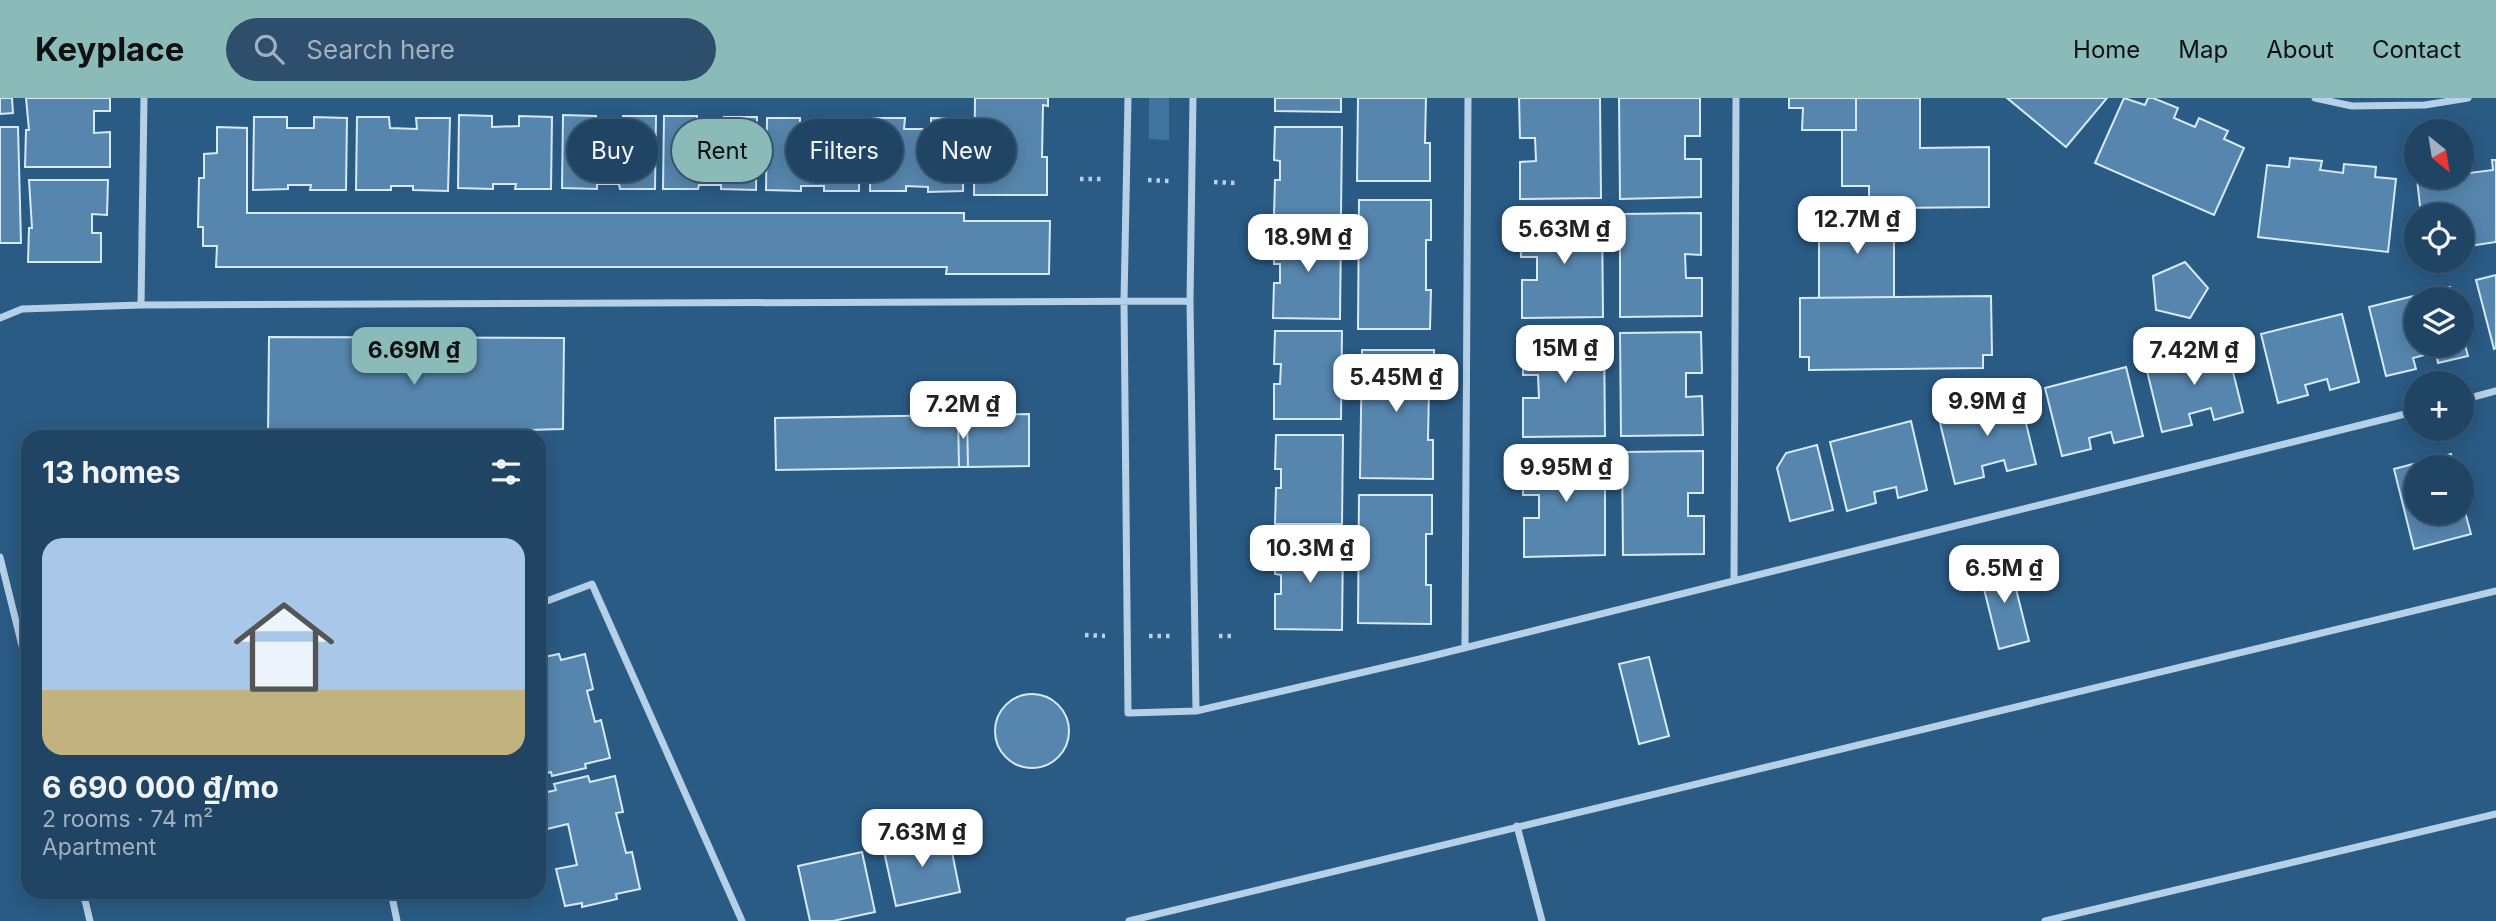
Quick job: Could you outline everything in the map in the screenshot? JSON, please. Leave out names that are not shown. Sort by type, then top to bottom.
[{"type":"street","points":[[141,305],[144,98]]},
{"type":"street","points":[[1128,98],[1124,301],[1128,713],[1196,711],[2404,414]]},
{"type":"street","points":[[1193,98],[1190,302],[1196,711]]},
{"type":"street","points":[[1465,647],[1468,98]]},
{"type":"street","points":[[1734,579],[1736,98]]},
{"type":"street","points":[[2315,98],[2352,106],[2425,105],[2468,98]]},
{"type":"street","points":[[0,318],[22,309],[141,305],[1190,302]]},
{"type":"street","points":[[2474,397],[2496,391]]},
{"type":"street","points":[[0,557],[21,642]]},
{"type":"street","points":[[546,601],[592,584],[742,921]]},
{"type":"street","points":[[1129,921],[1166,917],[1517,826],[2496,590]]},
{"type":"street","points":[[2045,921],[2496,814]]},
{"type":"street","points":[[1517,826],[1542,921]]},
{"type":"street","points":[[85,899],[90,921]]},
{"type":"street","points":[[392,899],[397,921]]},
{"type":"path","points":[[1080,178],[1235,183]]},
{"type":"path","points":[[1085,635],[1235,636]]},
{"type":"shaded area","points":[[1149,98],[1169,98],[1169,140],[1149,139]]},
{"type":"building","points":[[0,98],[12,98],[13,113],[0,114]]},
{"type":"building","points":[[26,98],[110,98],[110,111],[94,111],[94,133],[110,132],[110,167],[25,167],[26,130],[29,130]]},
{"type":"building","points":[[975,98],[1048,98],[1048,106],[1043,105],[1042,157],[1047,157],[1047,195],[974,195],[974,182],[1016,182],[1016,119],[975,119]]},
{"type":"building","points":[[1275,98],[1341,98],[1341,112],[1275,111]]},
{"type":"building","points":[[1358,98],[1426,98],[1425,143],[1430,143],[1430,181],[1357,181]]},
{"type":"building","points":[[1519,98],[1600,98],[1601,198],[1520,199],[1520,162],[1536,161],[1535,138],[1520,138]]},
{"type":"building","points":[[1619,98],[1700,98],[1700,136],[1685,136],[1685,159],[1701,159],[1701,197],[1620,199]]},
{"type":"building","points":[[1789,98],[1856,98],[1856,130],[1802,130],[1803,108],[1789,108]]},
{"type":"building","points":[[1856,98],[1920,98],[1920,148],[1989,147],[1989,207],[1894,208],[1894,213],[1869,213],[1869,186],[1842,186],[1842,130],[1856,130]]},
{"type":"building","points":[[2007,98],[2107,98],[2066,147]]},
{"type":"building","points":[[2124,98],[2145,105],[2148,98],[2153,98],[2178,108],[2174,118],[2195,127],[2199,118],[2228,131],[2224,139],[2244,148],[2214,215],[2095,163]]},
{"type":"building","points":[[459,115],[492,116],[492,127],[519,126],[519,116],[552,117],[551,189],[515,189],[516,184],[493,184],[493,189],[458,188]]},
{"type":"building","points":[[563,115],[596,116],[596,119],[567,119],[567,182],[655,182],[655,189],[620,189],[619,184],[597,184],[597,189],[562,188]]},
{"type":"building","points":[[623,116],[656,116],[656,119],[623,119]]},
{"type":"building","points":[[664,116],[697,116],[697,119],[672,119],[672,182],[756,182],[756,190],[721,189],[721,185],[699,185],[698,189],[663,189]]},
{"type":"building","points":[[254,117],[287,117],[287,128],[314,128],[314,117],[347,118],[346,190],[310,190],[311,185],[288,185],[288,189],[253,190]]},
{"type":"building","points":[[357,117],[389,117],[390,128],[417,129],[416,118],[450,118],[448,191],[413,190],[413,186],[391,186],[391,190],[356,190]]},
{"type":"building","points":[[724,117],[757,119],[724,119]]},
{"type":"building","points":[[800,118],[786,119],[786,182],[859,182],[859,191],[824,191],[824,186],[801,186],[801,191],[766,190],[766,182],[772,182],[772,119],[767,119]]},
{"type":"building","points":[[905,118],[904,129],[917,129],[917,182],[963,182],[963,191],[928,192],[928,187],[906,186],[906,191],[870,191],[870,182],[903,182],[903,119],[871,119]]},
{"type":"building","points":[[0,127],[18,127],[21,243],[0,243]]},
{"type":"building","points":[[217,127],[247,128],[247,213],[964,213],[964,221],[1050,221],[1049,274],[946,274],[947,267],[216,267],[217,246],[203,246],[203,227],[198,227],[199,178],[204,178],[204,154],[217,153]]},
{"type":"building","points":[[1275,127],[1342,127],[1341,216],[1274,215],[1275,180],[1280,180],[1280,161],[1274,160]]},
{"type":"building","points":[[2290,158],[2322,161],[2320,170],[2343,173],[2344,164],[2376,167],[2375,177],[2396,179],[2388,252],[2258,237],[2267,165],[2289,167]]},
{"type":"building","points":[[2492,160],[2496,160],[2496,242],[2474,245],[2474,203],[2420,203],[2418,189],[2474,189],[2474,172],[2493,170]]},
{"type":"building","points":[[29,180],[108,180],[107,215],[92,214],[92,233],[101,233],[101,262],[28,262],[29,228],[32,228]]},
{"type":"building","points":[[1359,200],[1431,200],[1431,240],[1426,240],[1426,290],[1431,290],[1430,329],[1358,329]]},
{"type":"building","points":[[1701,213],[1701,255],[1685,254],[1686,278],[1702,278],[1702,316],[1620,317],[1620,214]]},
{"type":"building","points":[[1894,213],[1894,298],[1819,298],[1819,214]]},
{"type":"building","points":[[1602,214],[1603,317],[1522,318],[1522,280],[1537,280],[1537,257],[1521,257],[1521,216]]},
{"type":"building","points":[[1274,230],[1341,230],[1340,319],[1273,318],[1274,283],[1280,283],[1280,264],[1274,264]]},
{"type":"building","points":[[2185,262],[2208,288],[2190,318],[2156,310],[2153,276]]},
{"type":"building","points":[[2496,275],[2496,348],[2494,349],[2476,280]]},
{"type":"building","points":[[1991,296],[1992,355],[1983,355],[1983,368],[1809,370],[1809,357],[1800,357],[1800,298]]},
{"type":"building","points":[[2404,298],[2404,357],[2417,357],[2413,358],[2416,369],[2386,376],[2369,307]]},
{"type":"building","points":[[2342,314],[2359,382],[2330,390],[2327,379],[2305,385],[2308,395],[2278,403],[2261,334]]},
{"type":"building","points":[[1275,331],[1342,331],[1341,419],[1274,419],[1274,384],[1280,384],[1281,364],[1274,364]]},
{"type":"building","points":[[1701,332],[1702,373],[1686,373],[1686,397],[1702,396],[1703,435],[1621,436],[1620,333]]},
{"type":"building","points":[[1604,333],[1605,436],[1523,437],[1523,398],[1539,398],[1538,375],[1523,375],[1523,334]]},
{"type":"building","points":[[269,337],[564,338],[563,429],[268,430]]},
{"type":"building","points":[[2226,344],[2243,412],[2214,420],[2211,408],[2189,414],[2192,425],[2162,432],[2145,363]]},
{"type":"building","points":[[1362,350],[1434,350],[1434,389],[1429,389],[1428,440],[1433,440],[1433,479],[1360,478]]},
{"type":"building","points":[[2437,357],[2464,357],[2438,363]]},
{"type":"building","points":[[2126,367],[2143,436],[2114,443],[2111,432],[2089,438],[2091,449],[2062,456],[2045,388]]},
{"type":"building","points":[[2019,395],[2036,464],[2007,471],[2004,460],[1982,466],[1984,477],[1955,484],[1938,415]]},
{"type":"building","points":[[1029,414],[1029,466],[968,467],[967,415]]},
{"type":"building","points":[[958,415],[967,415],[968,467],[959,467]]},
{"type":"building","points":[[958,415],[959,467],[776,470],[775,418]]},
{"type":"building","points":[[1911,421],[1927,490],[1898,498],[1896,487],[1874,492],[1876,503],[1847,511],[1830,442]]},
{"type":"building","points":[[1276,435],[1343,435],[1342,524],[1275,524],[1276,488],[1281,488],[1281,469],[1275,469]]},
{"type":"building","points":[[1817,445],[1833,510],[1790,521],[1777,468],[1786,453]]},
{"type":"building","points":[[1703,451],[1703,493],[1688,493],[1688,516],[1704,516],[1704,554],[1623,555],[1622,452]]},
{"type":"building","points":[[1605,452],[1605,555],[1524,557],[1524,518],[1539,518],[1539,495],[1523,495],[1523,454]]},
{"type":"building","points":[[2404,466],[2404,509],[2394,469]]},
{"type":"building","points":[[1359,495],[1432,495],[1432,534],[1426,534],[1426,585],[1431,585],[1431,624],[1358,623]]},
{"type":"building","points":[[2408,525],[2469,525],[2471,534],[2414,549]]},
{"type":"building","points":[[1276,541],[1343,541],[1342,630],[1275,629],[1275,594],[1281,594],[1281,575],[1275,574]]},
{"type":"building","points":[[2009,561],[2029,641],[1999,649],[1979,569]]},
{"type":"building","points":[[559,654],[561,660],[585,654],[593,689],[587,691],[595,722],[601,720],[610,758],[585,764],[586,768],[552,776],[551,772],[546,773],[546,657]]},
{"type":"building","points":[[1649,657],[1669,736],[1639,744],[1619,664]]},
{"type":"building","points":[[1032,694],[1046,697],[1058,705],[1066,717],[1069,731],[1066,745],[1058,757],[1046,765],[1032,768],[1018,765],[1006,757],[998,745],[995,731],[998,717],[1006,705],[1018,697]]},
{"type":"building","points":[[588,776],[590,782],[615,776],[623,812],[616,813],[626,853],[632,852],[640,889],[616,894],[617,899],[582,907],[582,903],[565,906],[556,869],[577,865],[568,824],[547,829],[546,792],[556,790],[554,784]]},
{"type":"building","points":[[948,832],[960,892],[896,906],[883,847]]},
{"type":"building","points":[[862,852],[875,912],[833,921],[810,921],[798,866]]}]
